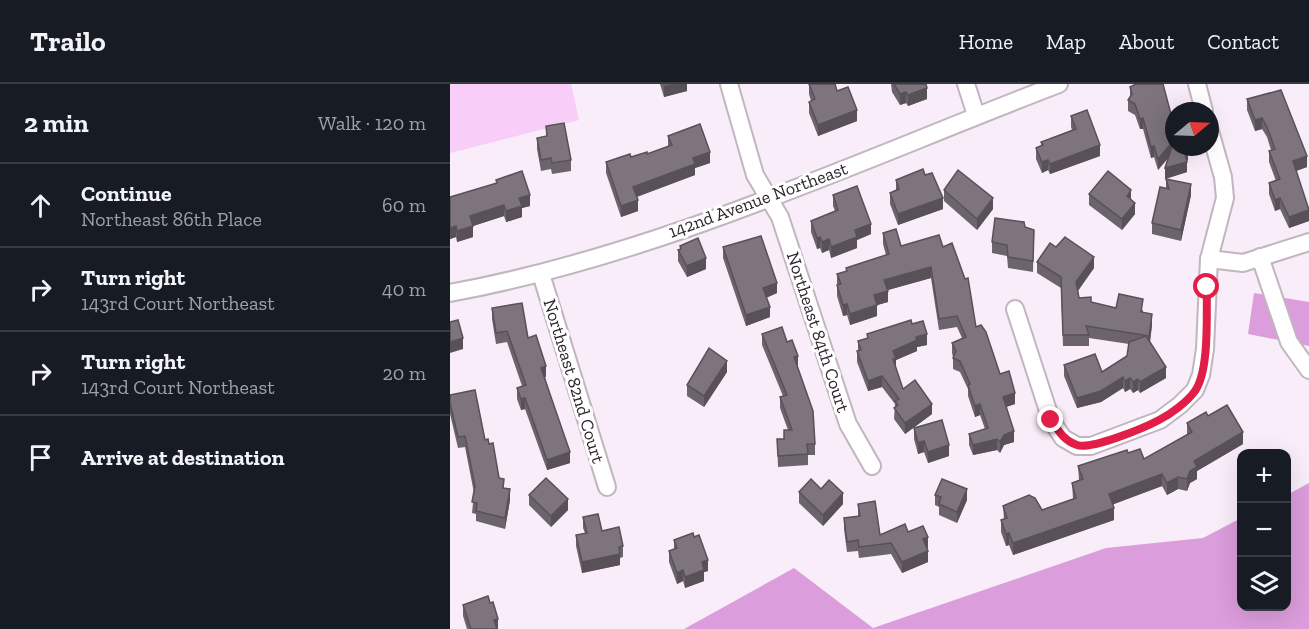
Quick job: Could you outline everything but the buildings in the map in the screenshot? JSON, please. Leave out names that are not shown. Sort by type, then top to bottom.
[{"type":"street","name":"Northeast 84th Court","points":[[729,84],[754,175],[780,217],[848,424],[872,466]]},
{"type":"street","points":[[966,84],[976,116]]},
{"type":"street","name":"142nd Avenue Northeast","points":[[450,293],[541,274],[642,243],[768,198],[1059,84]]},
{"type":"street","points":[[1197,84],[1202,102]]},
{"type":"street","points":[[1016,309],[1051,420],[1063,438],[1077,446],[1091,446],[1160,420],[1180,405],[1195,390],[1201,375],[1205,350],[1209,259],[1225,198],[1223,177],[1217,156]]},
{"type":"street","points":[[1209,259],[1232,263],[1309,242]]},
{"type":"street","points":[[1260,257],[1289,342],[1309,370]]},
{"type":"street","name":"Northeast 82nd Court","points":[[541,274],[607,487]]},
{"type":"shaded area","points":[[450,84],[571,84],[579,120],[450,153]]},
{"type":"shaded area","points":[[1254,293],[1309,302],[1309,346],[1248,334]]},
{"type":"shaded area","points":[[1309,483],[1309,629],[684,629],[794,568],[873,628],[1106,548],[1203,538],[1237,520],[1237,611],[1291,611],[1291,493]]},
{"type":"route","points":[[1051,420],[1063,438],[1077,446],[1091,446],[1160,420],[1180,405],[1195,390],[1201,375],[1205,350],[1207,287]]}]
